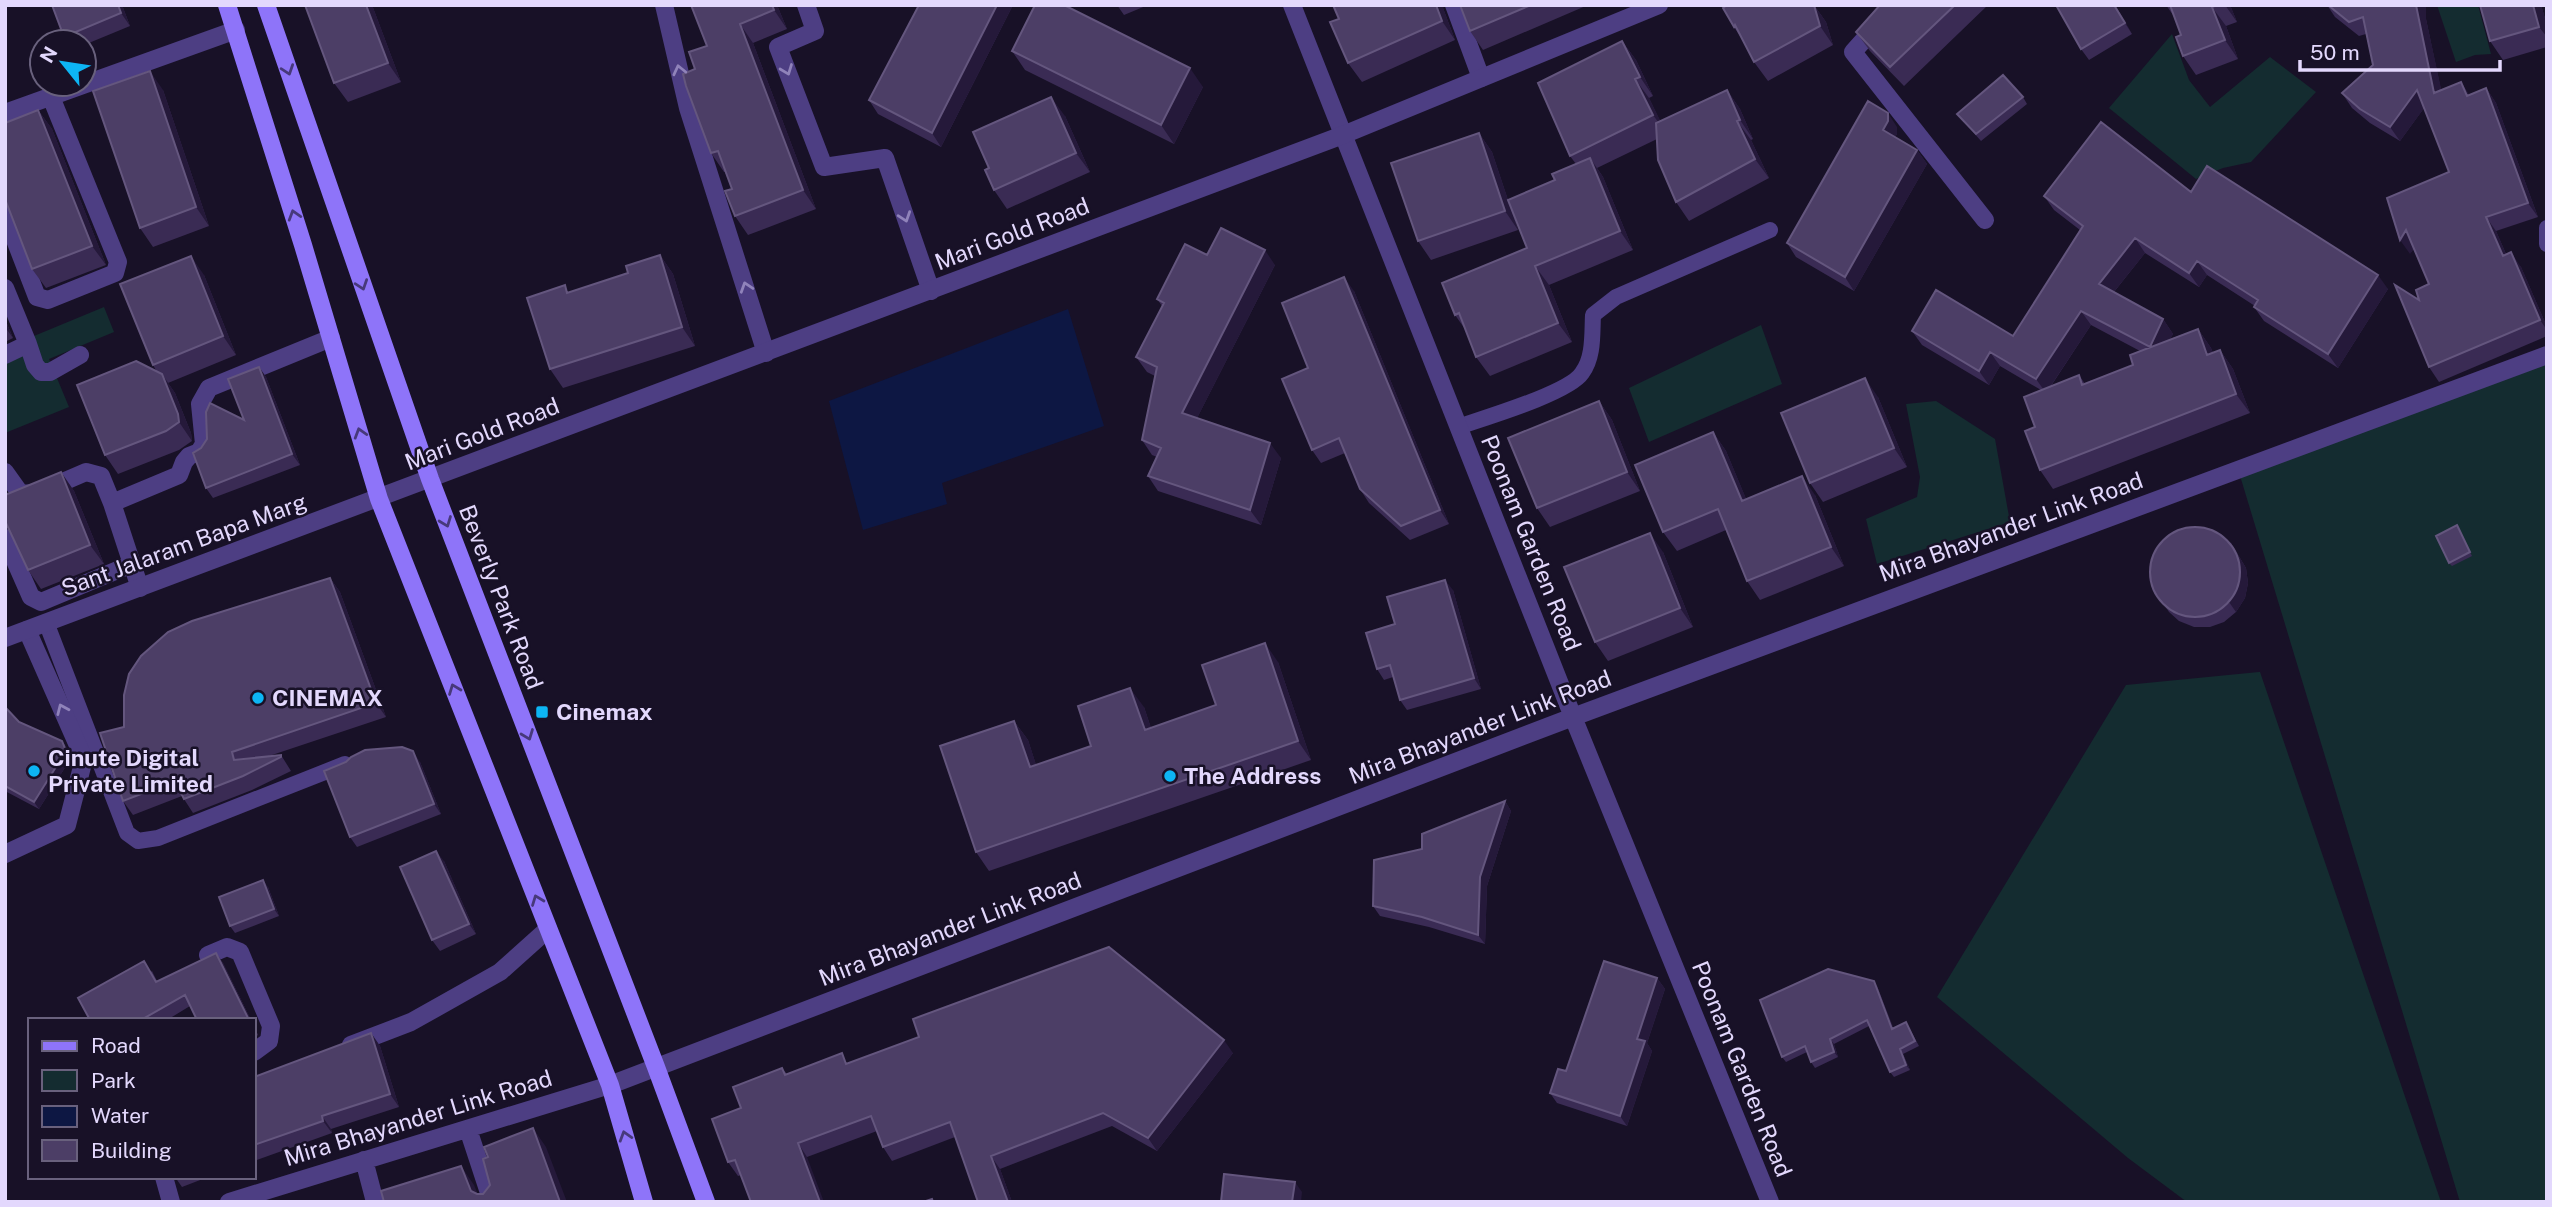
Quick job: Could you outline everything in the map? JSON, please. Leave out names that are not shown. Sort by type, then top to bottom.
[{"type":"main road","points":[[227,5],[379,499],[610,1085],[645,1202]]},
{"type":"main road","name":"Beverly Park Road","points":[[266,5],[430,479],[706,1202]]},
{"type":"street","points":[[664,5],[688,108],[766,353]]},
{"type":"street","points":[[806,5],[815,32],[778,47],[824,167],[885,158],[931,291]]},
{"type":"street","name":"Poonam Garden Road","points":[[1292,5],[1573,717],[1770,1202]]},
{"type":"street","points":[[1454,5],[1481,78]]},
{"type":"street","name":"Mari Gold Road","points":[[379,499],[1343,135],[1659,5]]},
{"type":"street","points":[[1895,5],[1853,52],[1985,220]]},
{"type":"street","points":[[98,80],[236,30]]},
{"type":"street","points":[[5,114],[48,98]]},
{"type":"street","points":[[5,214],[37,297],[48,300],[115,272],[118,262],[51,98]]},
{"type":"street","points":[[5,288],[35,365],[41,372],[50,372],[80,355]]},
{"type":"street","points":[[112,503],[179,475],[189,456],[199,452],[204,443],[200,404],[209,388],[331,338]]},
{"type":"street","points":[[5,355],[28,344]]},
{"type":"street","name":"Mira Bhayander Link Road","points":[[229,1202],[610,1085],[1573,717],[2547,355]]},
{"type":"street","points":[[5,472],[20,493],[35,494],[86,472],[101,476],[140,588]]},
{"type":"street","name":"Sant Jalaram Bapa Marg","points":[[5,638],[379,499]]},
{"type":"street","points":[[5,538],[31,597],[41,602],[132,564]]},
{"type":"street","points":[[5,854],[68,825],[84,759],[27,630]]},
{"type":"street","points":[[329,1054],[411,1022],[500,972],[548,929]]},
{"type":"street","points":[[208,955],[228,947],[240,951],[271,1026],[269,1041],[256,1051]]},
{"type":"street","points":[[468,1129],[492,1202]]},
{"type":"street","points":[[364,1160],[375,1202]]},
{"type":"street","points":[[165,1179],[171,1202]]},
{"type":"lane","points":[[2547,228],[2547,244]]},
{"type":"lane","points":[[1458,427],[1558,391],[1582,375],[1590,355],[1593,315],[1616,297],[1770,230]]},
{"type":"lane","points":[[46,622],[127,833],[138,841],[158,838],[349,762]]},
{"type":"green space","points":[[2437,5],[2478,5],[2491,54],[2475,55],[2456,62]]},
{"type":"green space","points":[[2172,34],[2189,80],[2210,107],[2270,57],[2316,92],[2251,162],[2223,168],[2196,179],[2109,108]]},
{"type":"green space","points":[[104,307],[114,332],[49,359],[69,407],[5,433],[5,348]]},
{"type":"green space","points":[[1761,325],[1782,384],[1649,442],[1629,388]]},
{"type":"green space","points":[[2547,355],[2547,1202],[2460,1202],[2238,469]]},
{"type":"green space","points":[[1936,401],[1995,439],[2010,522],[1877,564],[1866,519],[1917,497],[1920,477],[1906,404]]},
{"type":"green space","points":[[2260,672],[2441,1202],[2187,1202],[2128,1158],[1937,997],[2126,685]]},
{"type":"water","points":[[1068,309],[1104,426],[942,483],[947,504],[863,530],[829,401]]},
{"type":"building","points":[[52,5],[118,5],[121,13],[85,28],[61,28]]},
{"type":"building","points":[[305,5],[366,5],[388,63],[334,83]]},
{"type":"building","points":[[691,5],[772,5],[774,10],[740,24],[803,190],[735,216],[725,191],[732,189],[718,151],[711,153],[683,74],[695,69],[689,52],[707,46]]},
{"type":"building","points":[[919,5],[997,5],[932,133],[869,100]]},
{"type":"building","points":[[1035,5],[1064,5],[1190,68],[1161,125],[1012,51]]},
{"type":"building","points":[[1333,5],[1436,5],[1442,21],[1348,63],[1330,22],[1339,19]]},
{"type":"building","points":[[1460,5],[1531,5],[1470,31]]},
{"type":"building","points":[[1727,5],[1814,5],[1820,26],[1754,62],[1723,8]]},
{"type":"building","points":[[1880,5],[1955,5],[1890,67],[1856,32]]},
{"type":"building","points":[[2056,5],[2114,5],[2125,23],[2081,49]]},
{"type":"building","points":[[2170,5],[2217,5],[2212,7],[2225,40],[2183,56],[2176,37],[2181,35]]},
{"type":"building","points":[[2328,5],[2416,5],[2434,93],[2461,82],[2467,96],[2486,88],[2528,203],[2486,217],[2503,256],[2511,252],[2540,320],[2429,367],[2395,285],[2419,300],[2416,290],[2429,284],[2406,230],[2400,240],[2387,198],[2449,172],[2417,90],[2390,127],[2360,109],[2342,93],[2373,65],[2363,17],[2349,22]]},
{"type":"building","points":[[2480,5],[2533,5],[2539,27],[2490,41]]},
{"type":"building","points":[[1622,41],[1640,77],[1635,79],[1653,115],[1570,156],[1538,83]]},
{"type":"building","points":[[150,71],[196,207],[140,228],[95,98],[98,98],[98,89]]},
{"type":"building","points":[[2003,75],[2023,97],[1976,134],[1957,114]]},
{"type":"building","points":[[1727,90],[1740,120],[1737,121],[1755,159],[1676,202],[1658,160],[1656,123]]},
{"type":"building","points":[[1051,97],[1076,153],[994,190],[985,170],[989,168],[973,132]]},
{"type":"building","points":[[1868,101],[1888,113],[1888,121],[1883,130],[1917,150],[1845,277],[1787,243]]},
{"type":"building","points":[[38,110],[92,246],[32,269],[5,199],[5,123]]},
{"type":"building","points":[[2101,122],[2191,192],[2207,166],[2378,275],[2328,354],[2254,307],[2258,300],[2197,261],[2189,273],[2135,238],[2099,284],[2163,319],[2150,347],[2081,311],[2036,379],[1990,352],[1979,371],[1912,331],[1936,290],[2013,336],[2083,226],[2044,196]]},
{"type":"building","points":[[1479,133],[1505,211],[1418,241],[1391,163]]},
{"type":"building","points":[[1590,158],[1620,231],[1535,266],[1558,323],[1476,357],[1459,313],[1455,315],[1442,283],[1527,248],[1508,200],[1555,180],[1552,174]]},
{"type":"building","points":[[1221,228],[1265,250],[1182,413],[1270,443],[1250,510],[1148,476],[1161,448],[1142,440],[1157,367],[1136,357],[1164,303],[1157,299],[1185,244],[1207,255]]},
{"type":"building","points":[[660,255],[682,327],[550,369],[527,298],[565,285],[567,293],[628,273],[626,266]]},
{"type":"building","points":[[191,256],[223,336],[153,365],[120,284]]},
{"type":"building","points":[[1344,277],[1440,510],[1401,526],[1360,489],[1339,438],[1312,450],[1282,379],[1308,368],[1282,303]]},
{"type":"building","points":[[2198,329],[2207,355],[2220,350],[2236,394],[2040,470],[2025,431],[2035,427],[2024,397],[2079,375],[2082,385],[2133,365],[2130,355]]},
{"type":"building","points":[[136,361],[162,374],[179,422],[166,431],[105,455],[77,385]]},
{"type":"building","points":[[259,367],[292,454],[206,488],[193,453],[201,448],[207,439],[206,412],[210,403],[244,420],[228,379]]},
{"type":"building","points":[[1865,378],[1894,448],[1810,483],[1781,413]]},
{"type":"building","points":[[1599,401],[1627,472],[1537,508],[1508,438]]},
{"type":"building","points":[[1713,432],[1742,501],[1802,476],[1831,547],[1747,581],[1718,509],[1663,532],[1635,465]]},
{"type":"building","points":[[61,472],[90,545],[28,570],[5,521],[5,495]]},
{"type":"building","points":[[2457,525],[2470,552],[2449,563],[2436,536]]},
{"type":"building","points":[[2195,527],[2212,531],[2227,540],[2236,555],[2240,572],[2236,589],[2227,604],[2212,613],[2195,617],[2178,613],[2163,604],[2154,589],[2150,572],[2154,555],[2163,540],[2178,531]]},
{"type":"building","points":[[1650,533],[1680,608],[1595,642],[1564,567]]},
{"type":"building","name":"CINEMAX","points":[[330,578],[376,703],[232,752],[234,760],[281,757],[243,776],[184,799],[175,781],[123,801],[100,733],[124,727],[124,695],[129,674],[141,656],[168,632],[192,621]]},
{"type":"building","points":[[1445,580],[1474,678],[1400,700],[1390,665],[1377,669],[1366,633],[1395,624],[1387,597]]},
{"type":"building","name":"The Address","points":[[1265,643],[1298,741],[976,852],[940,746],[1014,721],[1030,767],[1091,746],[1078,706],[1130,688],[1145,730],[1216,705],[1202,665]]},
{"type":"building","name":"Cinute Digital Private Limited","points":[[5,707],[19,722],[62,741],[66,751],[34,802],[5,786]]},
{"type":"building","points":[[402,747],[413,751],[434,804],[350,837],[324,771],[365,750]]},
{"type":"building","points":[[1505,801],[1480,877],[1478,935],[1422,917],[1373,906],[1374,860],[1422,849],[1422,834]]},
{"type":"building","points":[[436,851],[469,924],[432,940],[400,867]]},
{"type":"building","points":[[263,880],[274,909],[230,926],[219,897]]},
{"type":"building","points":[[1109,947],[1224,1040],[1148,1138],[1103,1113],[991,1156],[1008,1202],[978,1202],[950,1122],[883,1147],[871,1116],[798,1143],[820,1202],[751,1202],[735,1160],[728,1162],[712,1119],[741,1108],[733,1087],[782,1068],[785,1075],[842,1053],[846,1064],[919,1037],[913,1019]]},
{"type":"building","points":[[216,953],[248,1018],[196,1018],[185,995],[145,1018],[89,1018],[78,998],[144,961],[156,982]]},
{"type":"building","points":[[1604,961],[1657,978],[1637,1039],[1645,1041],[1620,1116],[1550,1093],[1558,1069],[1566,1071]]},
{"type":"building","points":[[1828,969],[1874,981],[1892,1029],[1906,1022],[1915,1041],[1900,1049],[1906,1065],[1890,1072],[1867,1020],[1830,1039],[1834,1052],[1811,1062],[1805,1046],[1782,1057],[1760,1000]]},
{"type":"building","points":[[371,1033],[390,1094],[322,1116],[323,1121],[256,1144],[256,1076]]},
{"type":"building","points":[[533,1128],[560,1202],[384,1202],[381,1191],[461,1166],[471,1191],[483,1194],[490,1185],[483,1159],[488,1157],[484,1147]]},
{"type":"building","points":[[1224,1174],[1295,1182],[1292,1202],[1221,1202]]},
{"type":"place","name":"CINEMAX","points":[[258,698]]},
{"type":"place","name":"Cinemax","points":[[542,712]]},
{"type":"place","name":"Cinute Digital Private Limited","points":[[34,771]]},
{"type":"place","name":"The Address","points":[[1170,776]]}]
